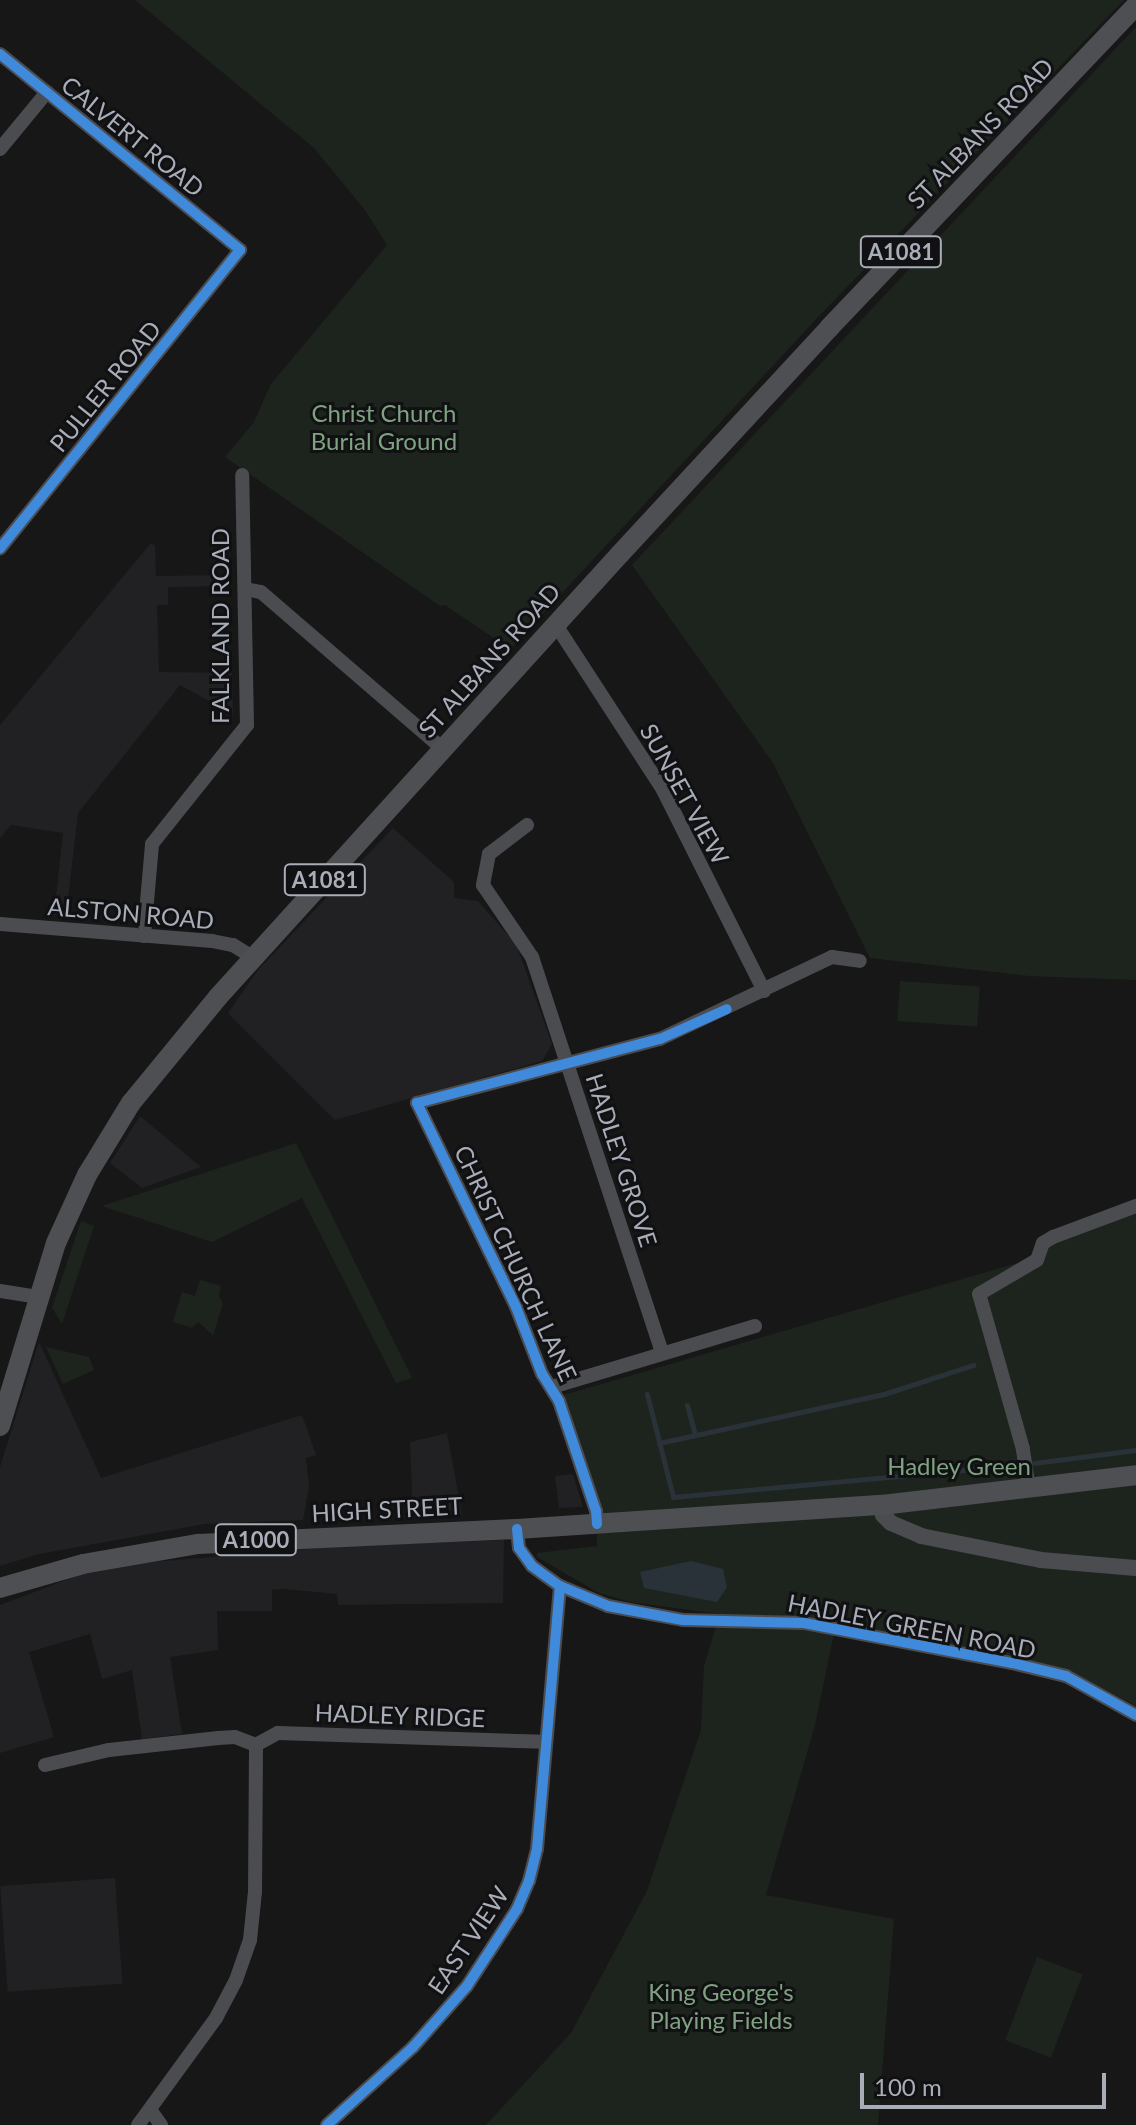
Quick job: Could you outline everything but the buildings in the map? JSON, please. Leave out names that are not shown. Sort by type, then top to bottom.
[{"type":"main road","name":"ST ALBANS ROAD","points":[[0,1426],[38,1297],[73,1203],[131,1103],[254,958],[556,625],[829,328],[1136,6]]},
{"type":"main road","name":"A1000","points":[[882,1505],[1136,1475]]},
{"type":"main road","name":"HIGH STREET","points":[[0,1588],[83,1564],[198,1544],[517,1529],[882,1505]]},
{"type":"street","name":"CALVERT ROAD","points":[[0,54],[240,250]]},
{"type":"street","points":[[0,149],[47,92]]},
{"type":"street","name":"PULLER ROAD","points":[[0,548],[240,250]]},
{"type":"street","name":"FALKLAND ROAD","points":[[144,936],[152,844],[247,725],[242,475]]},
{"type":"street","points":[[245,589],[261,592],[444,750]]},
{"type":"street","name":"SUNSET VIEW","points":[[556,625],[663,790],[764,991]]},
{"type":"street","name":"HADLEY GROVE","points":[[527,825],[489,854],[483,885],[532,957],[662,1353]]},
{"type":"street","name":"ALSTON ROAD","points":[[0,924],[233,945],[254,958]]},
{"type":"street","name":"CHRIST CHURCH LANE","points":[[597,1524],[593,1501],[552,1387],[542,1374],[516,1307],[417,1103],[660,1039],[832,957],[860,961]]},
{"type":"street","points":[[1029,1488],[1023,1449],[979,1294],[1037,1260],[1043,1243],[1053,1237],[1136,1206]]},
{"type":"street","points":[[0,1291],[38,1297]]},
{"type":"street","points":[[552,1387],[755,1326]]},
{"type":"street","points":[[882,1505],[883,1515],[891,1523],[921,1536],[1041,1560],[1136,1568]]},
{"type":"street","name":"HADLEY GREEN ROAD","points":[[517,1529],[521,1554],[532,1566],[560,1586],[608,1606],[683,1620],[804,1623],[1012,1663],[1066,1676],[1136,1715]]},
{"type":"street","name":"EAST VIEW","points":[[327,2125],[422,2037],[467,1986],[517,1909],[529,1881],[537,1849],[560,1586]]},
{"type":"street","name":"HADLEY RIDGE","points":[[256,1745],[278,1733],[544,1742]]},
{"type":"street","points":[[45,1765],[109,1750],[218,1738],[235,1737],[256,1745],[255,1905],[250,1940],[236,1980],[216,2018],[138,2125]]},
{"type":"street","points":[[151,2111],[161,2125]]},
{"type":"shaded area","points":[[151,543],[155,546],[156,576],[231,575],[232,586],[168,587],[168,605],[157,605],[159,672],[232,673],[233,714],[180,685],[78,813],[66,916],[54,915],[63,833],[11,825],[0,838],[0,725]]},
{"type":"shaded area","points":[[393,828],[454,882],[454,898],[478,901],[516,944],[552,1044],[542,1061],[335,1120],[228,1013],[258,970]]},
{"type":"shaded area","points":[[140,1116],[201,1167],[142,1188],[110,1163]]},
{"type":"shaded area","points":[[39,1342],[101,1478],[302,1415],[316,1455],[306,1458],[309,1486],[303,1520],[204,1524],[39,1554],[0,1566],[0,1467]]},
{"type":"shaded area","points":[[447,1433],[462,1514],[413,1516],[410,1442]]},
{"type":"shaded area","points":[[573,1474],[583,1507],[559,1508],[555,1476]]},
{"type":"shaded area","points":[[504,1540],[503,1603],[338,1605],[337,1594],[284,1589],[272,1590],[272,1611],[217,1611],[218,1650],[170,1657],[182,1734],[142,1739],[132,1670],[102,1679],[90,1634],[29,1652],[54,1737],[0,1753],[0,1605],[79,1575],[152,1562],[346,1546]]},
{"type":"shaded area","points":[[691,1561],[723,1569],[727,1587],[717,1602],[644,1588],[640,1572]]},
{"type":"shaded area","points":[[115,1878],[122,1984],[8,1992],[0,1886]]},
{"type":"green space","name":"Christ Church Burial Ground","points":[[135,0],[1124,0],[819,316],[510,649],[445,605],[440,606],[225,457],[254,422],[271,384],[387,245],[365,210],[314,148]]},
{"type":"green space","points":[[1136,27],[1136,980],[1029,976],[870,958],[773,763],[632,565]]},
{"type":"green space","points":[[900,981],[980,987],[977,1026],[897,1021]]},
{"type":"green space","points":[[296,1143],[412,1378],[396,1383],[302,1198],[212,1242],[102,1206]]},
{"type":"green space","name":"Hadley Green","points":[[1136,1205],[1136,1706],[1068,1670],[836,1624],[815,1725],[766,1895],[894,1919],[878,2125],[486,2125],[571,2033],[647,1891],[701,1730],[704,1666],[720,1614],[630,1602],[599,1593],[537,1557],[537,1553],[597,1546],[597,1497],[564,1395],[1014,1264],[1035,1255],[1045,1239]]},
{"type":"green space","points":[[81,1221],[94,1226],[62,1324],[52,1308]]},
{"type":"green space","points":[[200,1280],[221,1286],[219,1296],[223,1304],[213,1335],[198,1322],[192,1328],[173,1322],[182,1292],[195,1296]]},
{"type":"green space","points":[[46,1347],[89,1357],[94,1370],[63,1384]]},
{"type":"green space","points":[[1037,1957],[1083,1975],[1051,2058],[1005,2040]]},
{"type":"waterway","points":[[659,1443],[884,1394],[973,1365]]},
{"type":"waterway","points":[[647,1394],[673,1497],[1018,1465]]},
{"type":"waterway","points":[[687,1405],[695,1434]]},
{"type":"waterway","points":[[1034,1463],[1136,1450]]},
{"type":"cycle path","points":[[0,54],[240,250],[0,548]]},
{"type":"cycle path","points":[[597,1524],[596,1511],[559,1401],[542,1374],[516,1307],[417,1103],[660,1039],[727,1009]]},
{"type":"cycle path","points":[[517,1529],[519,1548],[532,1566],[560,1586],[608,1606],[683,1620],[804,1623],[1012,1663],[1066,1676],[1136,1715]]},
{"type":"cycle path","points":[[327,2125],[413,2047],[467,1986],[517,1909],[529,1881],[537,1849],[560,1586]]},
{"type":"park label","name":"King George's Playing Fields","points":[[721,2006]]}]
